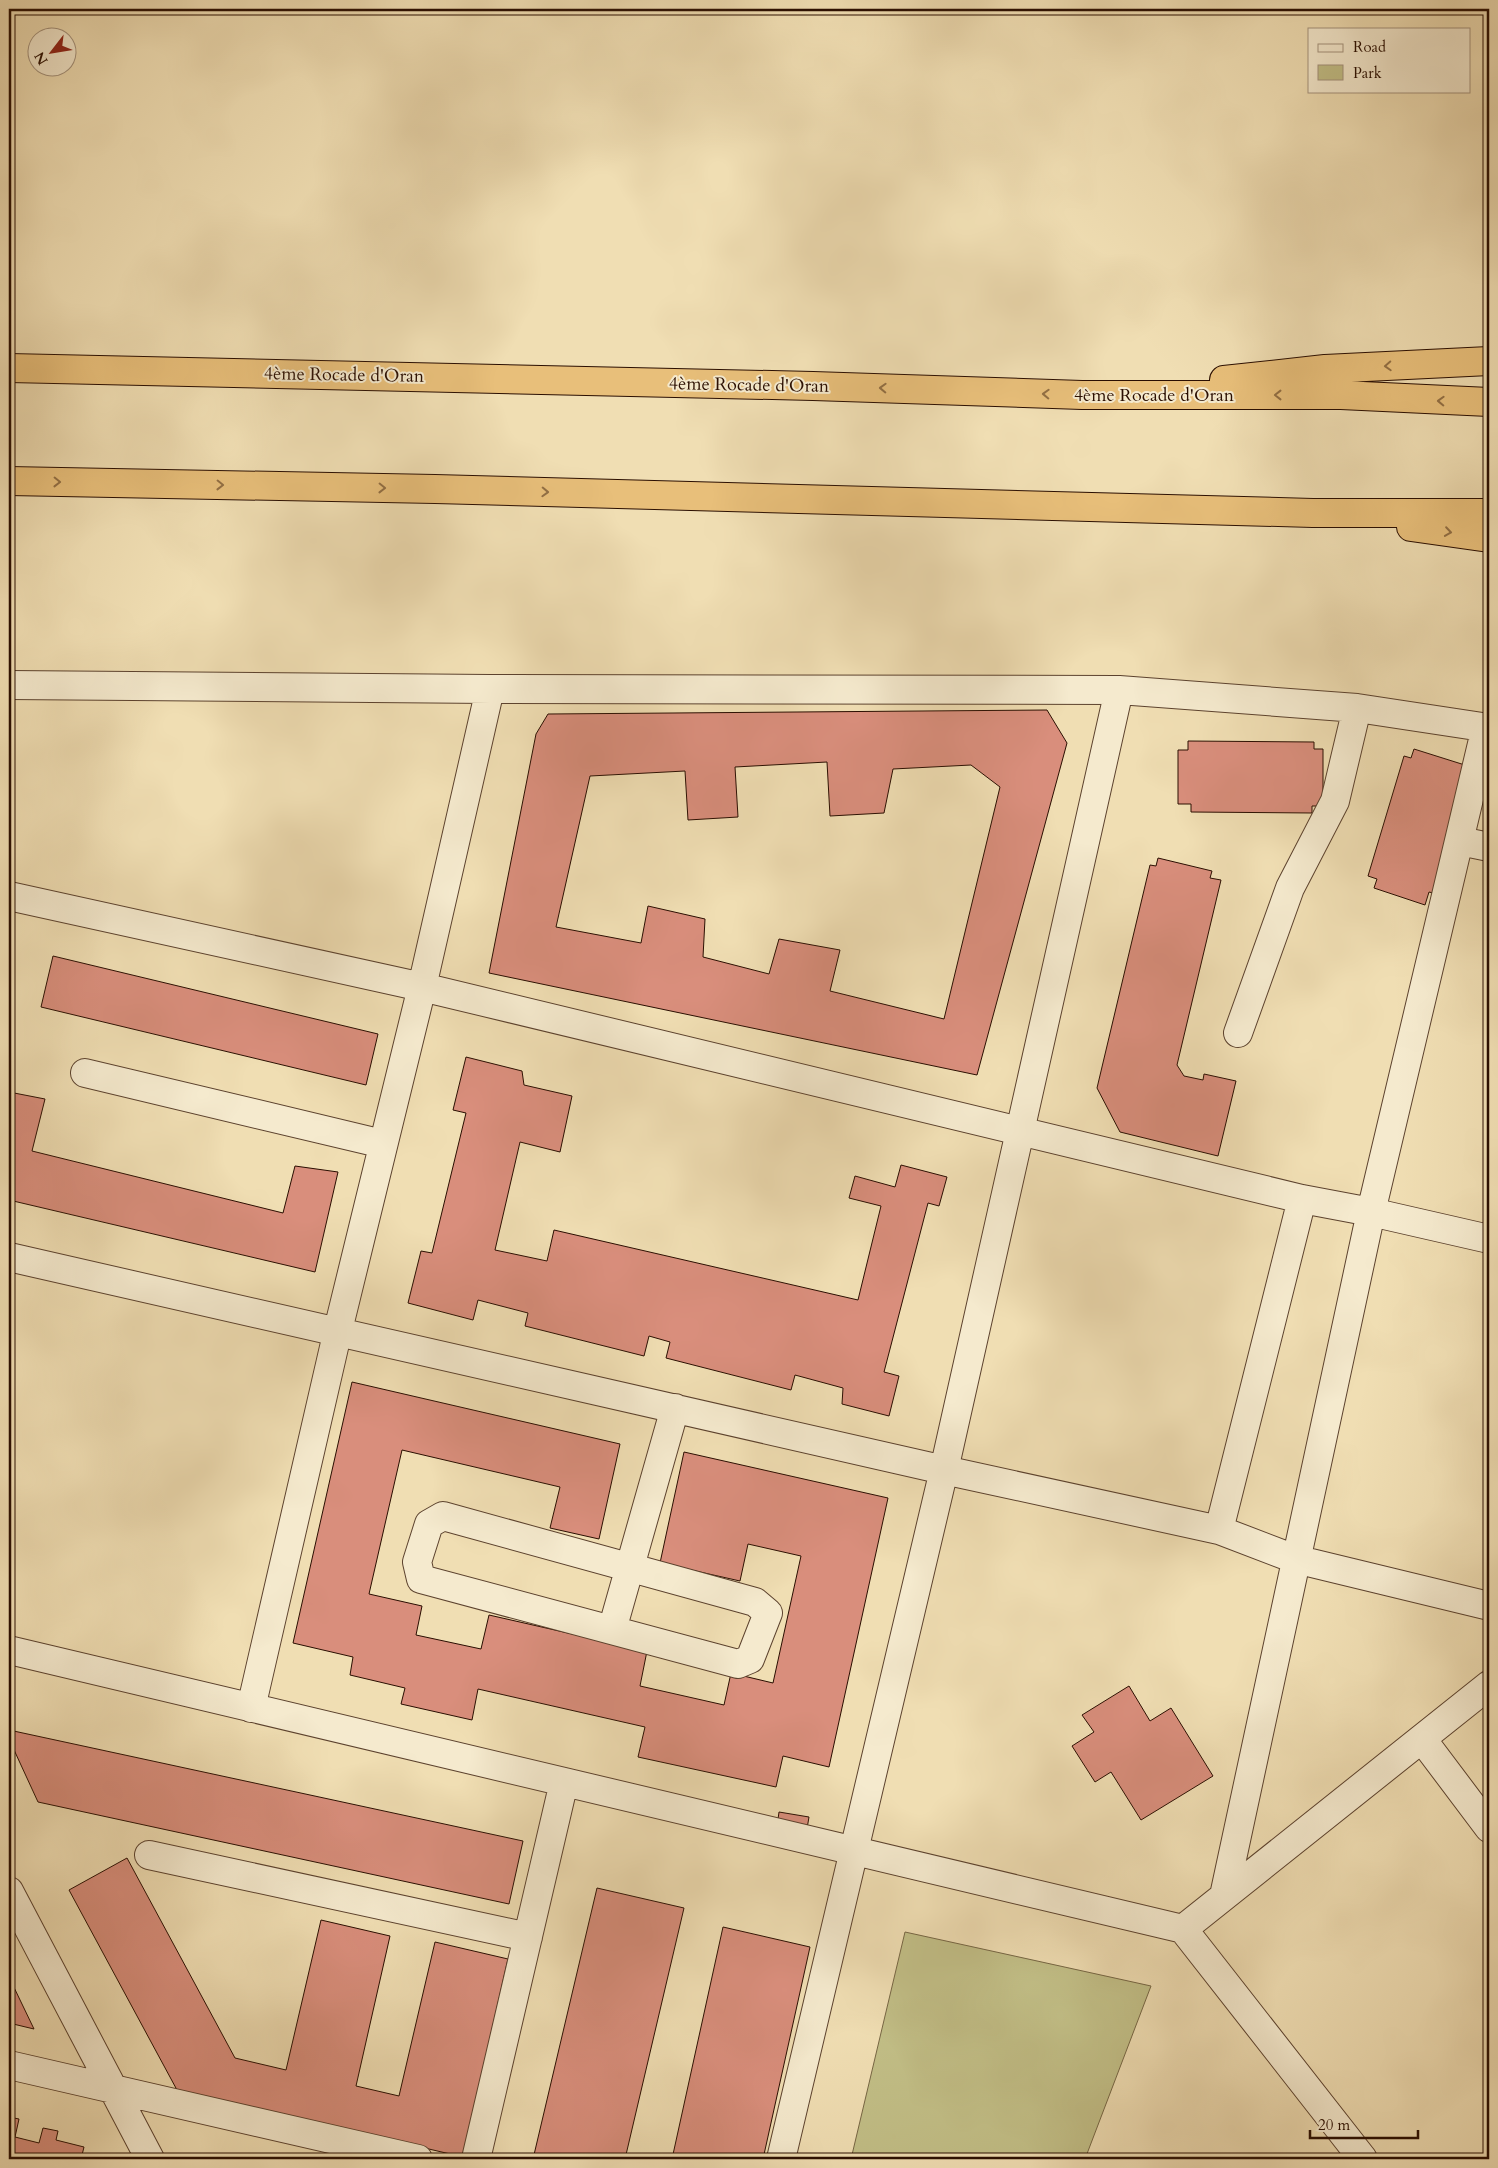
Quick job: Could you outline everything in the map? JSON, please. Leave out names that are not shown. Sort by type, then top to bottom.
[{"type":"highway","points":[[1082,396],[1325,369],[1489,361]]},
{"type":"highway","name":"4ème Rocade d'Oran","points":[[9,368],[813,386],[1082,396],[1341,395],[1489,402]]},
{"type":"highway","points":[[9,481],[435,489],[1313,513],[1489,513]]},
{"type":"highway","points":[[1313,513],[1489,538]]},
{"type":"street","points":[[9,685],[490,689],[1119,690],[1356,708],[1488,727],[1371,1212],[1224,1896]]},
{"type":"street","points":[[251,1708],[338,1330],[422,987],[490,689]]},
{"type":"street","points":[[781,2159],[944,1470],[1119,690]]},
{"type":"street","points":[[1238,1033],[1290,888],[1335,801],[1356,708]]},
{"type":"street","points":[[1460,841],[1489,847]]},
{"type":"street","points":[[9,896],[422,987],[1302,1199],[1489,1238]]},
{"type":"street","points":[[86,1073],[383,1144]]},
{"type":"street","points":[[1219,1530],[1302,1199]]},
{"type":"street","points":[[9,1256],[944,1470],[1219,1530],[1295,1559],[1489,1606]]},
{"type":"street","points":[[612,1630],[675,1408]]},
{"type":"street","points":[[443,1516],[630,1567],[755,1602],[768,1613],[750,1659],[738,1664],[421,1580],[417,1562],[429,1524],[443,1516]]},
{"type":"street","points":[[9,1650],[1183,1929],[1363,2159]]},
{"type":"street","points":[[1183,1929],[1489,1685]]},
{"type":"street","points":[[1422,1739],[1489,1828]]},
{"type":"street","points":[[476,2159],[564,1782]]},
{"type":"street","points":[[148,1854],[528,1937]]},
{"type":"street","points":[[9,1891],[150,2159]]},
{"type":"street","points":[[9,2066],[418,2159]]},
{"type":"green space","points":[[905,1932],[1151,1986],[1085,2159],[851,2159]]},
{"type":"building","points":[[1047,710],[1067,743],[977,1075],[489,973],[536,734],[548,714]],"holes":[[[827,762],[830,816],[884,813],[893,769],[971,765],[1000,787],[944,1019],[830,991],[840,950],[779,939],[769,974],[703,957],[705,919],[648,906],[641,943],[556,927],[590,776],[685,771],[688,820],[738,817],[735,767]]]},
{"type":"building","points":[[1188,741],[1314,742],[1314,749],[1323,749],[1323,806],[1312,806],[1312,813],[1191,812],[1191,804],[1178,804],[1178,750],[1188,750]]},
{"type":"building","points":[[1414,749],[1468,766],[1437,894],[1429,892],[1425,905],[1374,888],[1377,879],[1368,876],[1404,756],[1411,758]]},
{"type":"building","points":[[1158,858],[1212,871],[1210,878],[1221,880],[1177,1065],[1184,1076],[1203,1080],[1204,1074],[1236,1081],[1218,1156],[1120,1132],[1097,1088],[1150,865],[1156,866]]},
{"type":"building","points":[[53,956],[378,1034],[366,1085],[41,1007]]},
{"type":"building","points":[[466,1057],[522,1071],[524,1085],[572,1096],[560,1152],[520,1142],[495,1250],[547,1261],[554,1230],[858,1300],[881,1206],[849,1198],[855,1176],[895,1187],[901,1165],[947,1177],[939,1206],[928,1203],[884,1372],[899,1376],[889,1416],[842,1404],[843,1388],[795,1375],[791,1390],[666,1358],[670,1342],[649,1336],[644,1356],[525,1326],[528,1313],[478,1300],[473,1320],[408,1303],[421,1251],[432,1253],[466,1113],[453,1110]]},
{"type":"building","points":[[9,1092],[45,1099],[32,1151],[283,1213],[295,1166],[338,1172],[315,1272],[9,1200]]},
{"type":"building","points":[[352,1382],[620,1444],[599,1539],[550,1528],[560,1487],[402,1450],[369,1594],[422,1606],[416,1635],[481,1649],[489,1615],[647,1651],[640,1686],[724,1705],[731,1673],[773,1683],[801,1556],[748,1544],[740,1581],[660,1563],[684,1452],[888,1498],[829,1767],[783,1756],[776,1787],[638,1757],[645,1727],[478,1689],[472,1720],[401,1704],[405,1688],[350,1675],[353,1657],[293,1643]]},
{"type":"building","points":[[1129,1686],[1150,1721],[1171,1708],[1213,1776],[1141,1820],[1111,1772],[1095,1782],[1072,1746],[1094,1732],[1082,1715]]},
{"type":"building","points":[[9,1730],[523,1841],[509,1904],[38,1802],[9,1739]]},
{"type":"building","points":[[779,1812],[809,1817],[804,1846],[775,1841]]},
{"type":"building","points":[[127,1858],[235,2058],[286,2070],[321,1920],[390,1936],[356,2086],[399,2096],[435,1942],[508,1959],[463,2157],[177,2090],[69,1890]]},
{"type":"building","points":[[597,1888],[684,1908],[625,2159],[533,2159]]},
{"type":"building","points":[[723,1927],[810,1947],[763,2159],[672,2159]]},
{"type":"building","points":[[9,1977],[34,2029],[9,2023]]},
{"type":"building","points":[[9,2117],[19,2119],[15,2137],[39,2143],[43,2128],[58,2131],[56,2140],[84,2147],[81,2159],[9,2159]]}]
